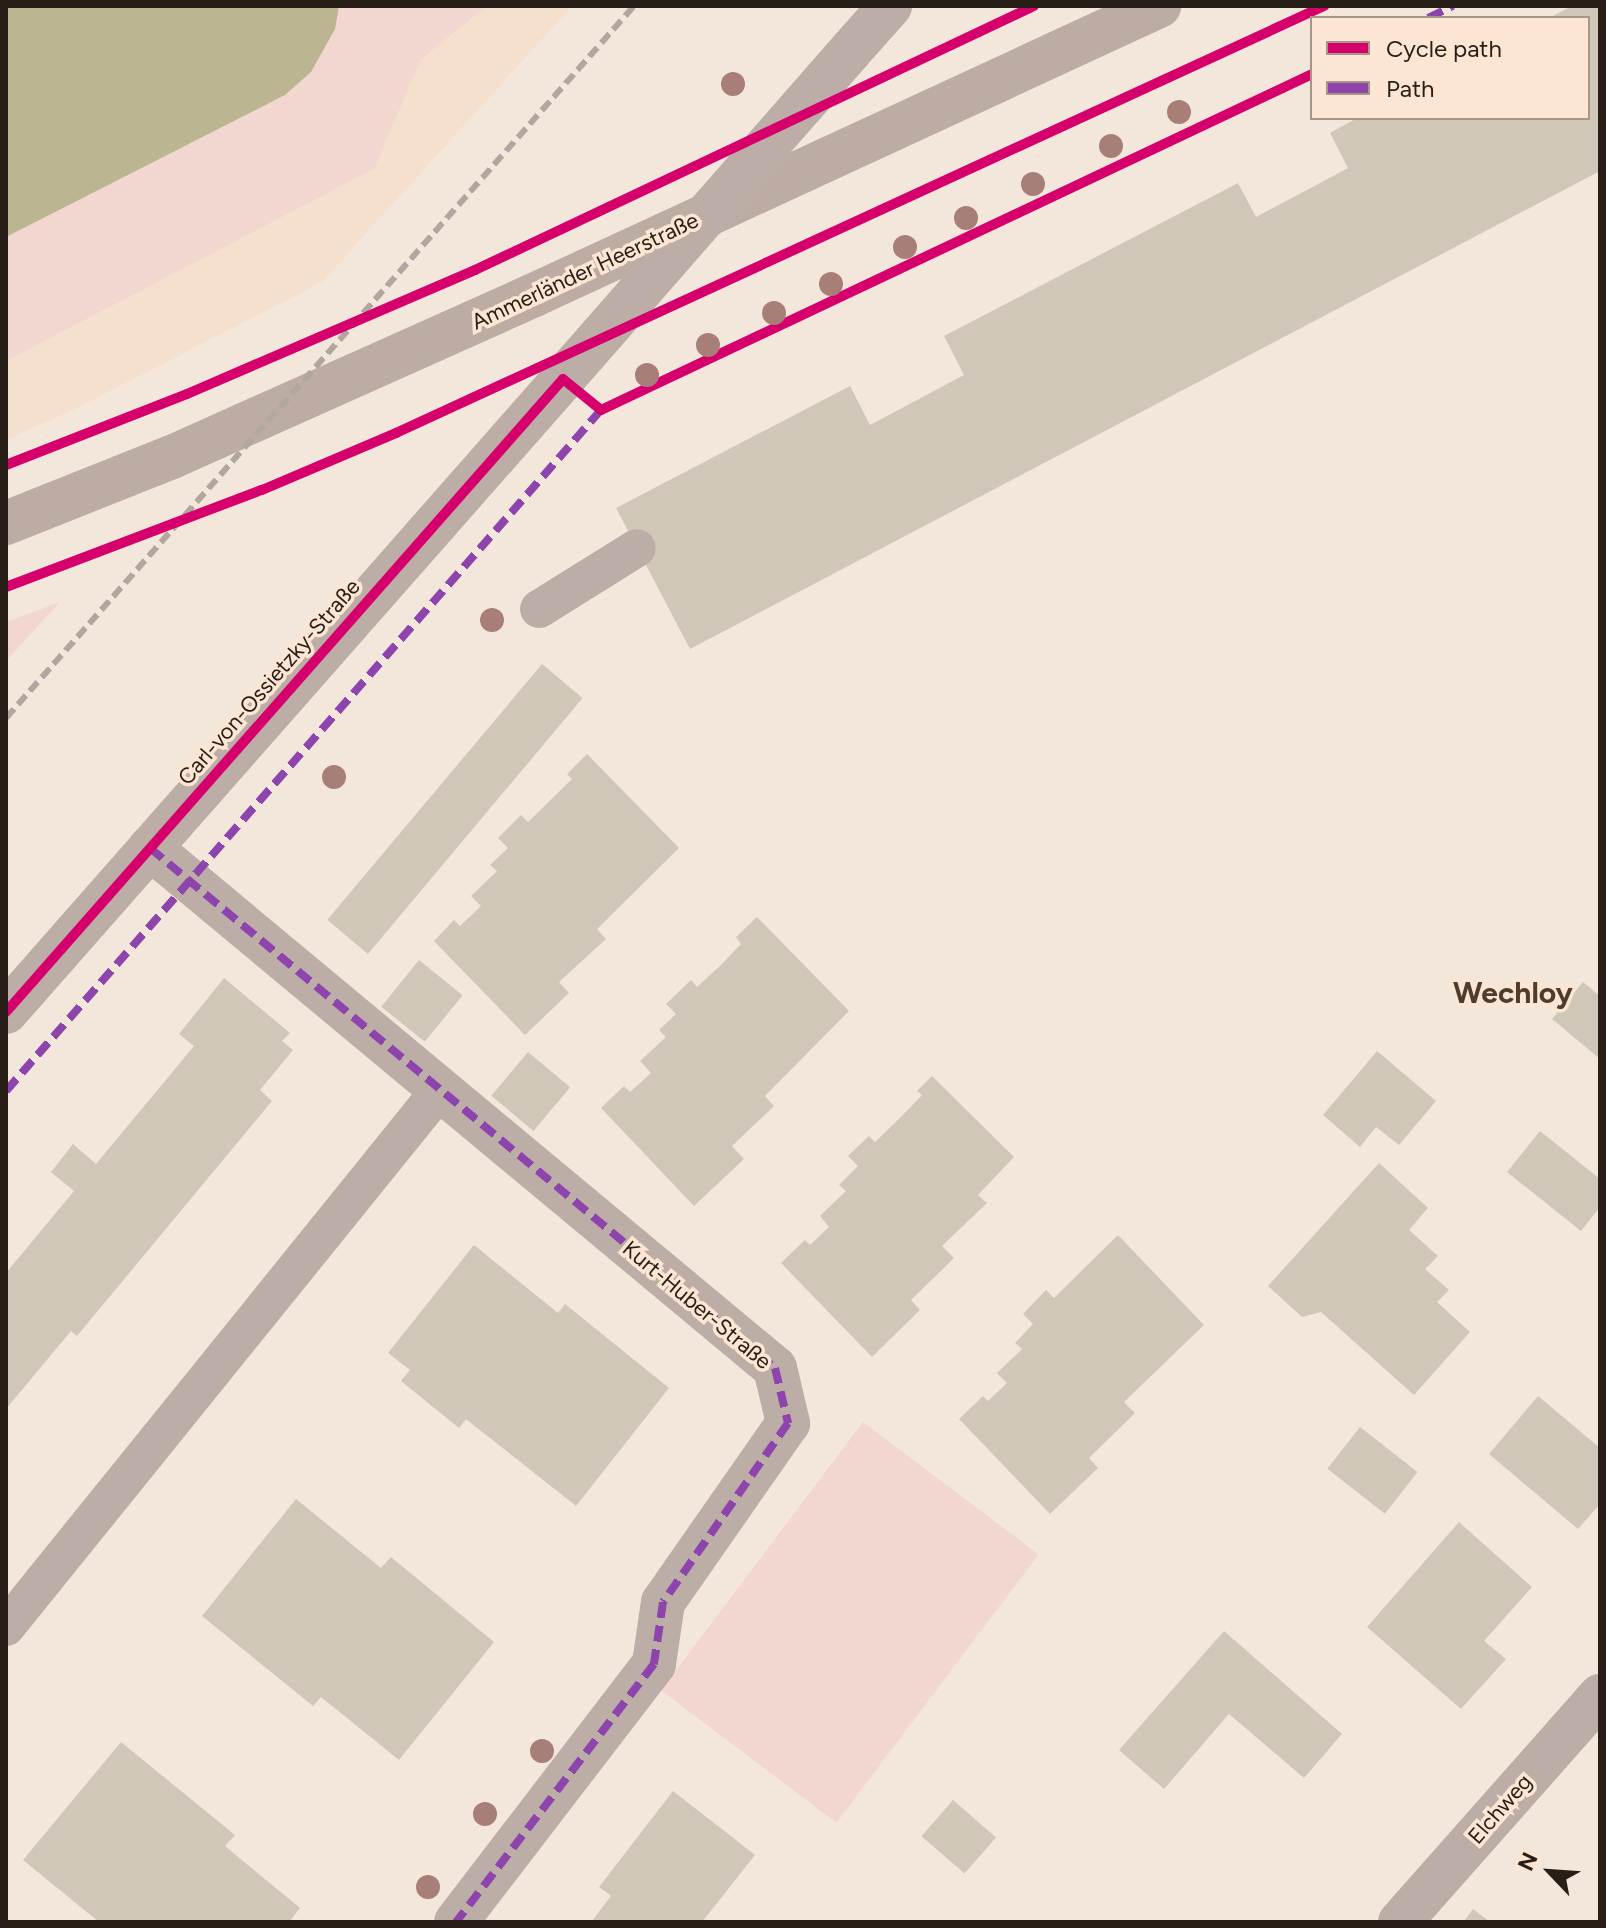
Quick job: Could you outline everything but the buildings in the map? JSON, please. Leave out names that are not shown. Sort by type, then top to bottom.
[{"type":"street","name":"Carl-von-Ossietzky-Straße","points":[[6,1012],[890,6]]},
{"type":"street","name":"Ammerländer Heerstraße","points":[[6,523],[172,457],[505,308],[1159,6]]},
{"type":"street","name":"Kurt-Huber-Straße","points":[[150,848],[775,1368],[788,1423],[663,1602],[654,1664],[456,1922]]},
{"type":"street","name":"Elchweg","points":[[1400,1922],[1600,1696]]},
{"type":"lane","points":[[539,609],[637,548]]},
{"type":"lane","points":[[6,1627],[440,1090]]},
{"type":"shaded area","points":[[6,6],[572,6],[322,282],[73,410],[6,440]]},
{"type":"shaded area","points":[[6,6],[487,6],[421,59],[374,169],[6,361]]},
{"type":"shaded area","points":[[6,6],[339,6],[335,29],[311,72],[285,95],[6,237]]},
{"type":"shaded area","points":[[60,602],[6,661],[6,622]]},
{"type":"shaded area","points":[[863,1422],[1039,1554],[836,1823],[661,1690]]},
{"type":"railway","points":[[6,718],[634,6]]},
{"type":"marked path","points":[[1432,16],[1453,6]]},
{"type":"marked path","points":[[6,1091],[601,410]]},
{"type":"marked path","points":[[150,848],[775,1368],[788,1423],[663,1602],[654,1664],[456,1922]]},
{"type":"cycle path","points":[[6,465],[187,394],[475,270],[1034,6]]},
{"type":"cycle path","points":[[6,587],[262,490],[396,433],[1324,6]]},
{"type":"cycle path","points":[[6,1012],[563,379],[601,410],[1310,75]]},
{"type":"district","name":"Wechloy","points":[[1513,993]]}]
